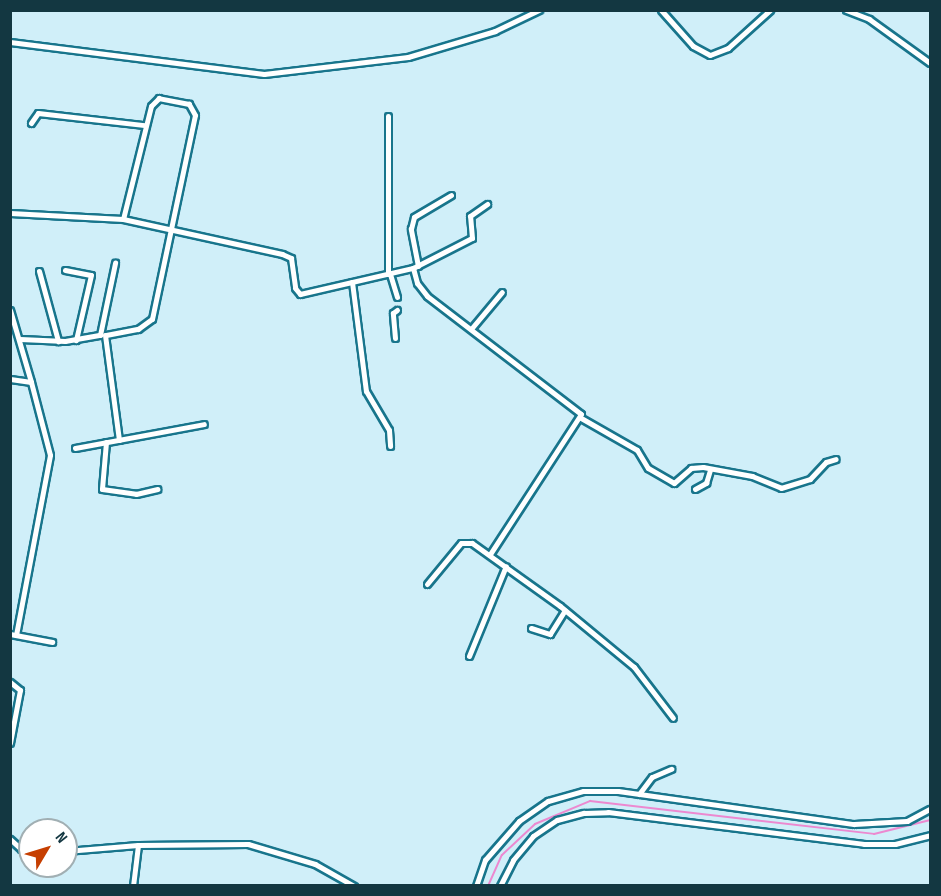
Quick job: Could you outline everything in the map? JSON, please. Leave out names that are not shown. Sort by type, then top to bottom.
[{"type":"street","points":[[10,42],[264,74],[408,57],[495,30],[539,10]]},
{"type":"street","points":[[661,10],[693,46],[710,55],[728,48],[770,10]]},
{"type":"street","points":[[846,10],[869,19],[930,63]]},
{"type":"street","points":[[20,339],[76,340],[138,329],[152,319],[195,110],[184,102],[159,98],[151,106],[144,125],[123,219]]},
{"type":"street","points":[[31,123],[38,113],[144,125]]},
{"type":"street","points":[[388,116],[389,274],[397,297]]},
{"type":"street","points":[[451,195],[414,217],[411,229],[417,284],[427,296],[580,412],[581,418],[490,554]]},
{"type":"street","points":[[10,213],[123,219],[289,255],[294,288],[300,294],[416,267],[472,238],[470,216],[487,204]]},
{"type":"street","points":[[115,263],[103,335],[119,440]]},
{"type":"street","points":[[65,270],[91,275],[76,340]]},
{"type":"street","points":[[39,271],[58,341]]},
{"type":"street","points":[[352,282],[366,391],[389,430],[390,446]]},
{"type":"street","points":[[471,329],[502,292]]},
{"type":"street","points":[[10,310],[20,339],[50,455],[13,635],[52,642]]},
{"type":"street","points":[[396,338],[393,314],[398,310]]},
{"type":"street","points":[[10,379],[31,382]]},
{"type":"street","points":[[581,418],[636,450],[648,468],[663,480],[674,483],[691,468],[752,476],[781,488],[810,479],[826,462],[836,459]]},
{"type":"street","points":[[75,448],[204,424]]},
{"type":"street","points":[[106,442],[102,489],[136,494],[157,489]]},
{"type":"street","points":[[694,489],[705,483],[710,470]]},
{"type":"street","points":[[427,584],[462,543],[472,543],[565,610],[634,667],[673,718]]},
{"type":"street","points":[[469,656],[506,566]]},
{"type":"street","points":[[531,628],[549,634],[565,610]]},
{"type":"street","points":[[10,682],[20,690],[10,743]]},
{"type":"street","points":[[639,794],[652,777],[671,769]]},
{"type":"street","points":[[476,885],[485,860],[501,837],[532,810],[583,791],[639,794],[854,824],[907,821],[930,810]]},
{"type":"street","points":[[500,885],[513,860],[533,836],[557,820],[584,813],[608,812],[864,844],[896,844],[930,835]]},
{"type":"street","points":[[78,850],[138,845],[248,844],[315,864],[354,885]]},
{"type":"street","points":[[133,885],[138,845]]},
{"type":"waterway","points":[[488,886],[502,855],[535,824],[590,801],[874,834],[930,820]]},
{"type":"tunnel","points":[[397,297],[397,310]]}]
